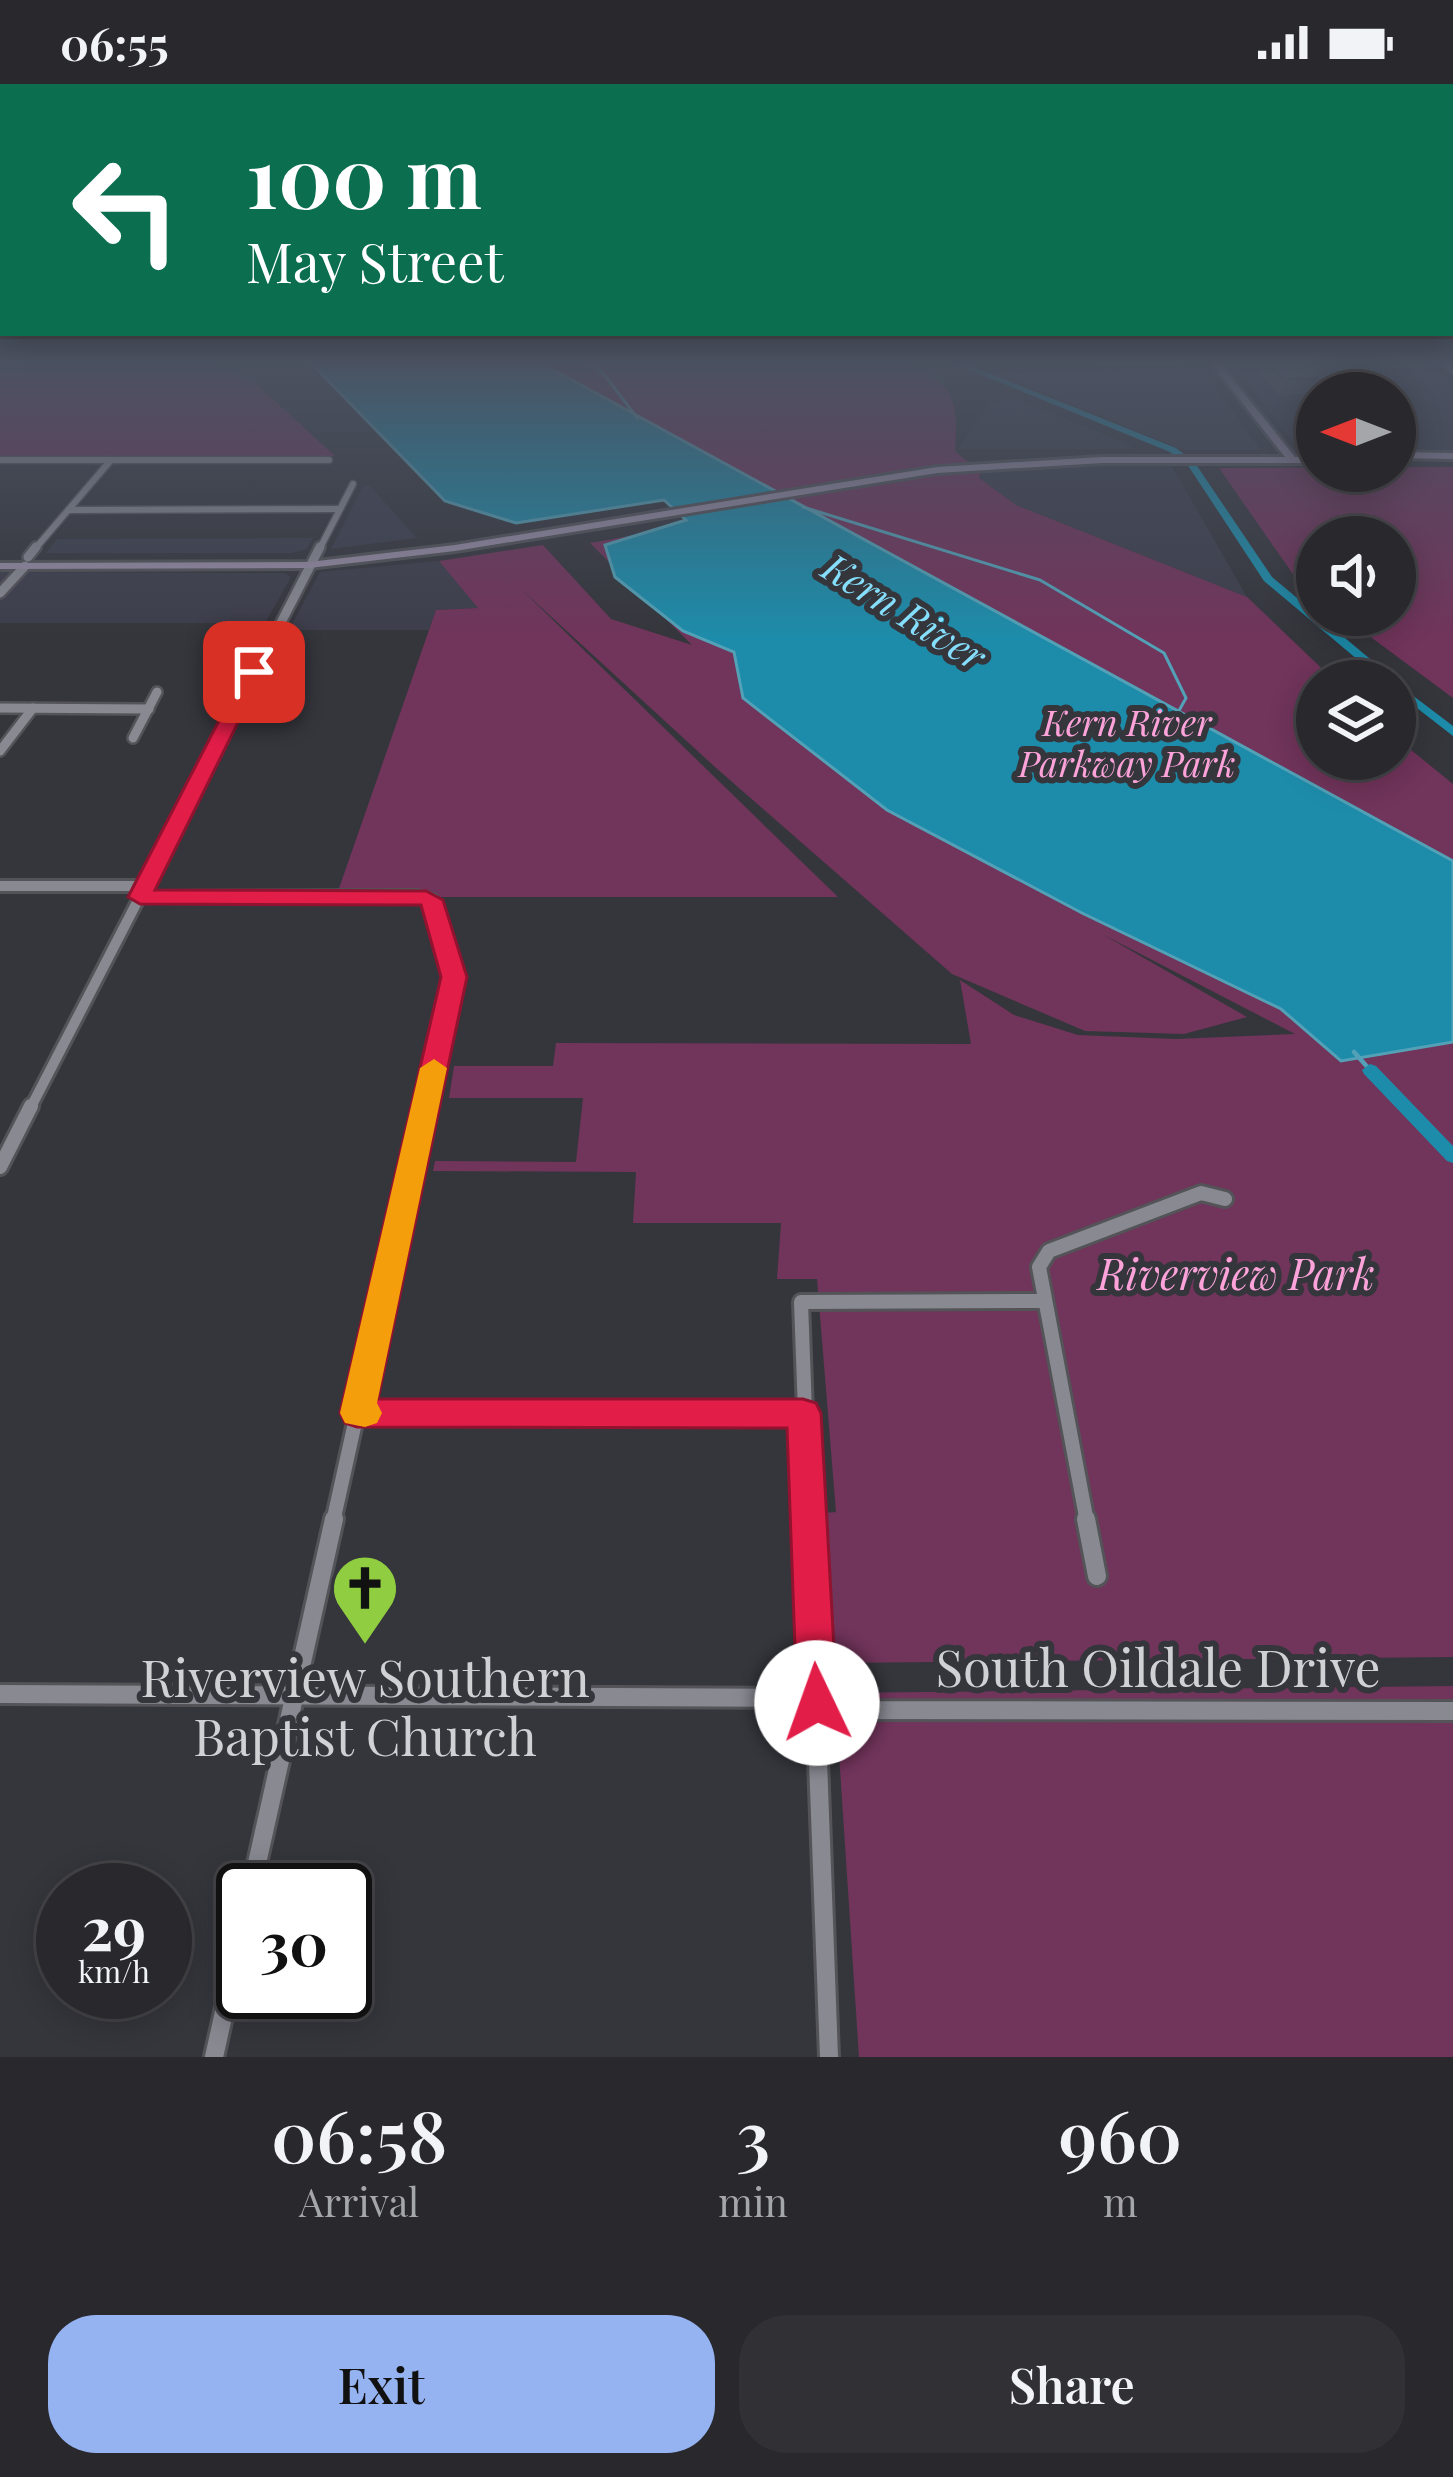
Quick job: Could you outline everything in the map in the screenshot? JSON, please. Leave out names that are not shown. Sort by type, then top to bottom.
[{"type":"main road","points":[[1287,454],[1290,458]]},
{"type":"main road","points":[[660,511],[1004,464],[1164,457]]},
{"type":"main road","points":[[0,563],[311,561],[455,548],[823,481],[1000,459],[1296,458]]},
{"type":"main road","points":[[1416,458],[1453,458]]},
{"type":"main road","points":[[26,562],[76,557],[311,561]]},
{"type":"street","points":[[0,460],[328,460]]},
{"type":"street","points":[[0,593],[111,460]]},
{"type":"street","points":[[0,1167],[353,484]]},
{"type":"street","points":[[69,510],[340,509]]},
{"type":"street","points":[[133,738],[157,692]]},
{"type":"street","points":[[0,708],[149,710]]},
{"type":"street","points":[[0,752],[33,708]]},
{"type":"street","points":[[0,886],[417,896],[431,900],[454,977],[257,1863]]},
{"type":"street","points":[[1097,1576],[1039,1267],[1049,1250],[1201,1193],[1225,1199]]},
{"type":"street","points":[[829,2057],[801,1302],[1046,1301]]},
{"type":"street","points":[[357,1413],[803,1413]]},
{"type":"street","name":"South Oildale Drive","points":[[0,1694],[800,1698],[843,1710],[1453,1711]]},
{"type":"street","points":[[214,2057],[222,2019]]},
{"type":"shaded area","points":[[1171,465],[1247,597],[1016,505],[979,478],[980,472],[1047,466]]},
{"type":"shaded area","points":[[369,485],[417,538],[331,549],[363,486]]},
{"type":"shaded area","points":[[313,538],[307,549],[292,553],[46,553],[57,539]]},
{"type":"shaded area","points":[[439,561],[479,608],[436,610],[429,630],[289,630],[320,572]]},
{"type":"shaded area","points":[[0,572],[285,573],[291,577],[265,623],[0,623]]},
{"type":"green space","points":[[0,454],[335,456],[0,456]]},
{"type":"green space","points":[[557,454],[959,454],[980,472],[979,478],[1016,505],[1247,597],[1313,660],[1296,660],[1296,780],[1416,780],[1416,754],[1453,784],[1453,1657],[833,1663],[824,1513],[836,1512],[817,1279],[777,1279],[781,1223],[633,1223],[636,1172],[433,1171],[435,1161],[576,1162],[583,1098],[449,1098],[454,1066],[553,1066],[556,1043],[971,1044],[960,980],[1014,1015],[1078,1035],[1176,1039],[1295,1034],[1102,934],[1247,1017],[1184,1034],[1085,1031],[952,974],[520,588],[838,897],[336,897],[436,610],[478,608],[439,561],[543,545],[611,619],[692,645],[590,543],[698,524],[664,494]]},
{"type":"green space","points":[[1416,467],[1453,467],[1453,698],[1416,671],[1416,660],[1402,660],[1369,636],[1416,636],[1416,516],[1296,516],[1296,578],[1219,468],[1296,468],[1296,492],[1416,492]]},
{"type":"green space","points":[[1453,1686],[1453,2057],[859,2057],[835,1693]]},
{"type":"water","name":"Kern River","points":[[399,454],[708,454],[1296,775],[1296,780],[1305,780],[1453,861],[1453,1042],[1341,1061],[1281,1009],[1082,913],[887,810],[743,698],[734,652],[683,631],[615,577],[605,545],[686,520],[664,500],[516,523],[445,501]]},
{"type":"waterway","points":[[1178,454],[1192,465],[1268,579],[1365,660]]},
{"type":"waterway","points":[[803,507],[1040,580],[1164,653],[1186,698],[1176,716]]},
{"type":"waterway","points":[[1416,702],[1453,732]]},
{"type":"waterway","points":[[1354,1052],[1370,1070]]},
{"type":"waterway","points":[[1370,1070],[1453,1157]]},
{"type":"slow traffic","points":[[365,1413],[357,1413],[434,1068]]},
{"type":"place","name":"Riverview Southern Baptist Church","points":[[365,1647]]},
{"type":"route","points":[[254,672],[140,897],[417,896],[431,900],[454,977],[357,1413],[803,1413],[817,1703]]},
{"type":"park label","name":"Kern River Parkway Park","points":[[1127,744]]},
{"type":"park label","name":"Riverview Park","points":[[1236,1275]]}]
